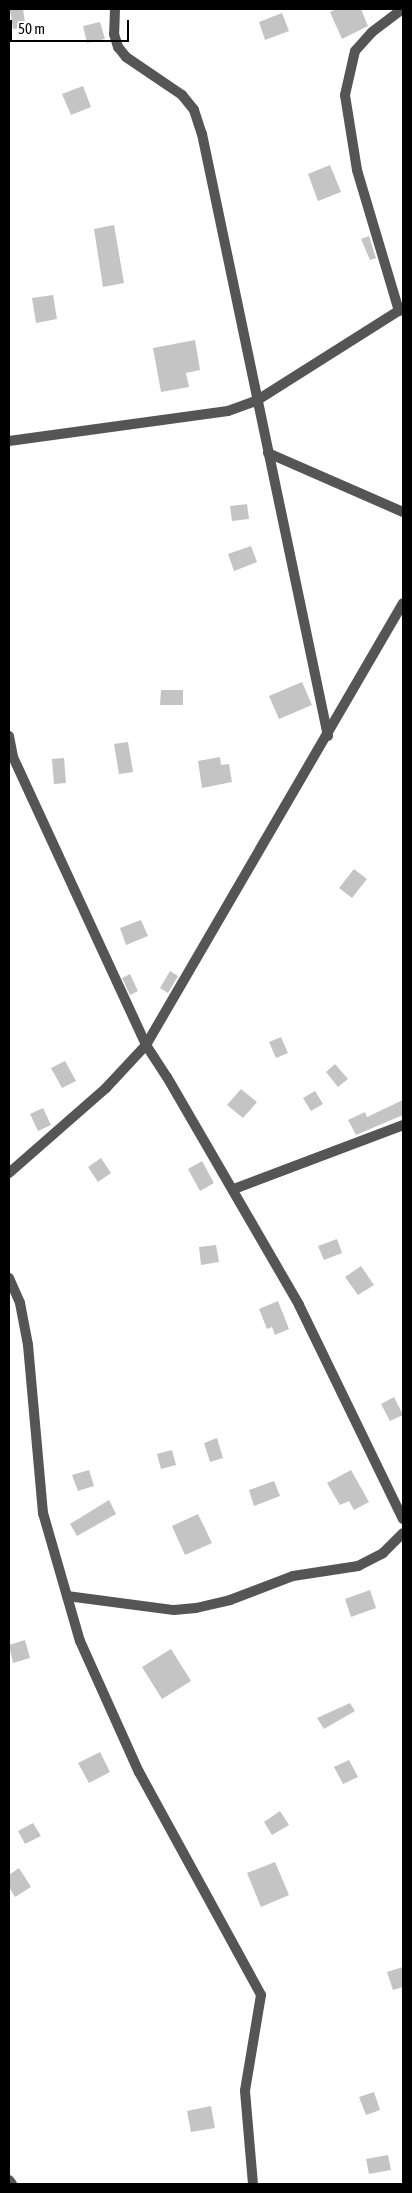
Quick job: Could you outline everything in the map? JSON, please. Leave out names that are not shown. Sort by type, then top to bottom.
[{"type":"street","points":[[115,9],[114,34],[126,57],[178,91],[194,110],[328,736]]},
{"type":"street","points":[[9,441],[228,411],[256,401],[401,310],[357,170],[345,95],[355,51],[372,32],[403,9]]},
{"type":"street","points":[[268,453],[403,512]]},
{"type":"street","points":[[9,1173],[106,1088],[146,1046],[328,736],[403,603]]},
{"type":"street","points":[[9,736],[13,757],[146,1046],[234,1190],[300,1304],[403,1519]]},
{"type":"street","points":[[234,1190],[403,1125]]},
{"type":"street","points":[[9,1278],[20,1303],[28,1346],[43,1513],[80,1641],[139,1772],[261,1995],[259,2019],[250,2047],[246,2091],[253,2184]]},
{"type":"street","points":[[66,1596],[174,1610],[196,1608],[230,1600],[293,1576],[358,1566],[383,1552],[403,1533]]},
{"type":"street","points":[[9,2180],[12,2184]]},
{"type":"building","points":[[23,9],[26,28],[13,29],[10,10]]},
{"type":"building","points":[[337,9],[361,9],[368,26],[342,39],[330,12]]},
{"type":"building","points":[[282,13],[289,31],[265,40],[259,22]]},
{"type":"building","points":[[100,22],[105,39],[87,43],[83,26]]},
{"type":"building","points":[[83,86],[91,107],[71,115],[62,94]]},
{"type":"building","points":[[330,165],[341,192],[318,201],[308,174]]},
{"type":"building","points":[[114,225],[124,283],[103,287],[94,229]]},
{"type":"building","points":[[369,236],[376,258],[370,260],[361,239]]},
{"type":"building","points":[[53,295],[57,319],[36,323],[32,298]]},
{"type":"building","points":[[195,340],[200,370],[186,373],[189,387],[161,392],[153,348]]},
{"type":"building","points":[[247,504],[249,519],[232,521],[230,506]]},
{"type":"building","points":[[251,546],[257,562],[234,571],[228,554]]},
{"type":"building","points":[[302,682],[312,705],[279,719],[269,696]]},
{"type":"building","points":[[161,690],[183,690],[183,705],[160,705]]},
{"type":"building","points":[[128,742],[133,772],[119,774],[114,744]]},
{"type":"building","points":[[220,757],[221,765],[229,764],[232,782],[202,788],[198,761]]},
{"type":"building","points":[[64,758],[66,783],[54,784],[52,759]]},
{"type":"building","points":[[354,869],[367,879],[352,898],[339,888]]},
{"type":"building","points":[[141,920],[148,936],[126,945],[120,928]]},
{"type":"building","points":[[170,971],[178,976],[168,993],[160,988]]},
{"type":"building","points":[[130,974],[138,991],[130,995],[122,978]]},
{"type":"building","points":[[281,1037],[288,1053],[276,1058],[269,1042]]},
{"type":"building","points":[[65,1061],[76,1081],[62,1088],[51,1068]]},
{"type":"building","points":[[335,1064],[348,1079],[338,1087],[326,1072]]},
{"type":"building","points":[[241,1089],[257,1102],[243,1118],[227,1105]]},
{"type":"building","points":[[315,1091],[323,1104],[311,1111],[303,1098]]},
{"type":"building","points":[[403,1100],[403,1115],[356,1135],[348,1120],[365,1112],[367,1117]]},
{"type":"building","points":[[43,1108],[51,1125],[38,1131],[30,1114]]},
{"type":"building","points":[[101,1158],[111,1173],[98,1182],[88,1167]]},
{"type":"building","points":[[202,1161],[214,1183],[200,1191],[188,1169]]},
{"type":"building","points":[[337,1239],[342,1253],[324,1260],[318,1246]]},
{"type":"building","points":[[216,1245],[219,1262],[201,1265],[199,1247]]},
{"type":"building","points":[[361,1266],[374,1285],[358,1295],[345,1277]]},
{"type":"building","points":[[278,1301],[289,1329],[275,1335],[272,1327],[267,1329],[259,1309]]},
{"type":"building","points":[[394,1397],[403,1415],[390,1421],[381,1404]]},
{"type":"building","points":[[217,1438],[223,1458],[210,1462],[204,1443]]},
{"type":"building","points":[[172,1450],[176,1465],[161,1469],[157,1454]]},
{"type":"building","points":[[89,1470],[94,1486],[78,1491],[72,1475]]},
{"type":"building","points":[[351,1470],[369,1502],[354,1510],[349,1501],[340,1505],[327,1483]]},
{"type":"building","points":[[274,1481],[280,1496],[254,1506],[249,1490]]},
{"type":"building","points":[[109,1500],[116,1514],[77,1536],[70,1524]]},
{"type":"building","points":[[198,1514],[212,1543],[185,1555],[172,1526]]},
{"type":"building","points":[[370,1590],[376,1608],[351,1617],[345,1599]]},
{"type":"building","points":[[25,1640],[30,1658],[13,1663],[9,1645]]},
{"type":"building","points":[[171,1649],[191,1681],[162,1699],[142,1667]]},
{"type":"building","points":[[350,1703],[355,1711],[324,1729],[317,1718]]},
{"type":"building","points":[[100,1752],[110,1772],[89,1783],[78,1763]]},
{"type":"building","points":[[349,1760],[358,1777],[343,1784],[334,1767]]},
{"type":"building","points":[[280,1811],[289,1825],[272,1835],[264,1822]]},
{"type":"building","points":[[33,1823],[41,1836],[25,1844],[18,1831]]},
{"type":"building","points":[[275,1862],[289,1895],[261,1907],[247,1873]]},
{"type":"building","points":[[19,1868],[31,1887],[15,1897],[9,1887],[9,1875]]},
{"type":"building","points":[[403,1967],[403,1987],[393,1990],[387,1972]]},
{"type":"building","points":[[374,2092],[380,2110],[366,2115],[359,2097]]},
{"type":"building","points":[[211,2106],[215,2128],[191,2132],[187,2111]]},
{"type":"building","points":[[388,2155],[391,2170],[369,2174],[366,2159]]}]
